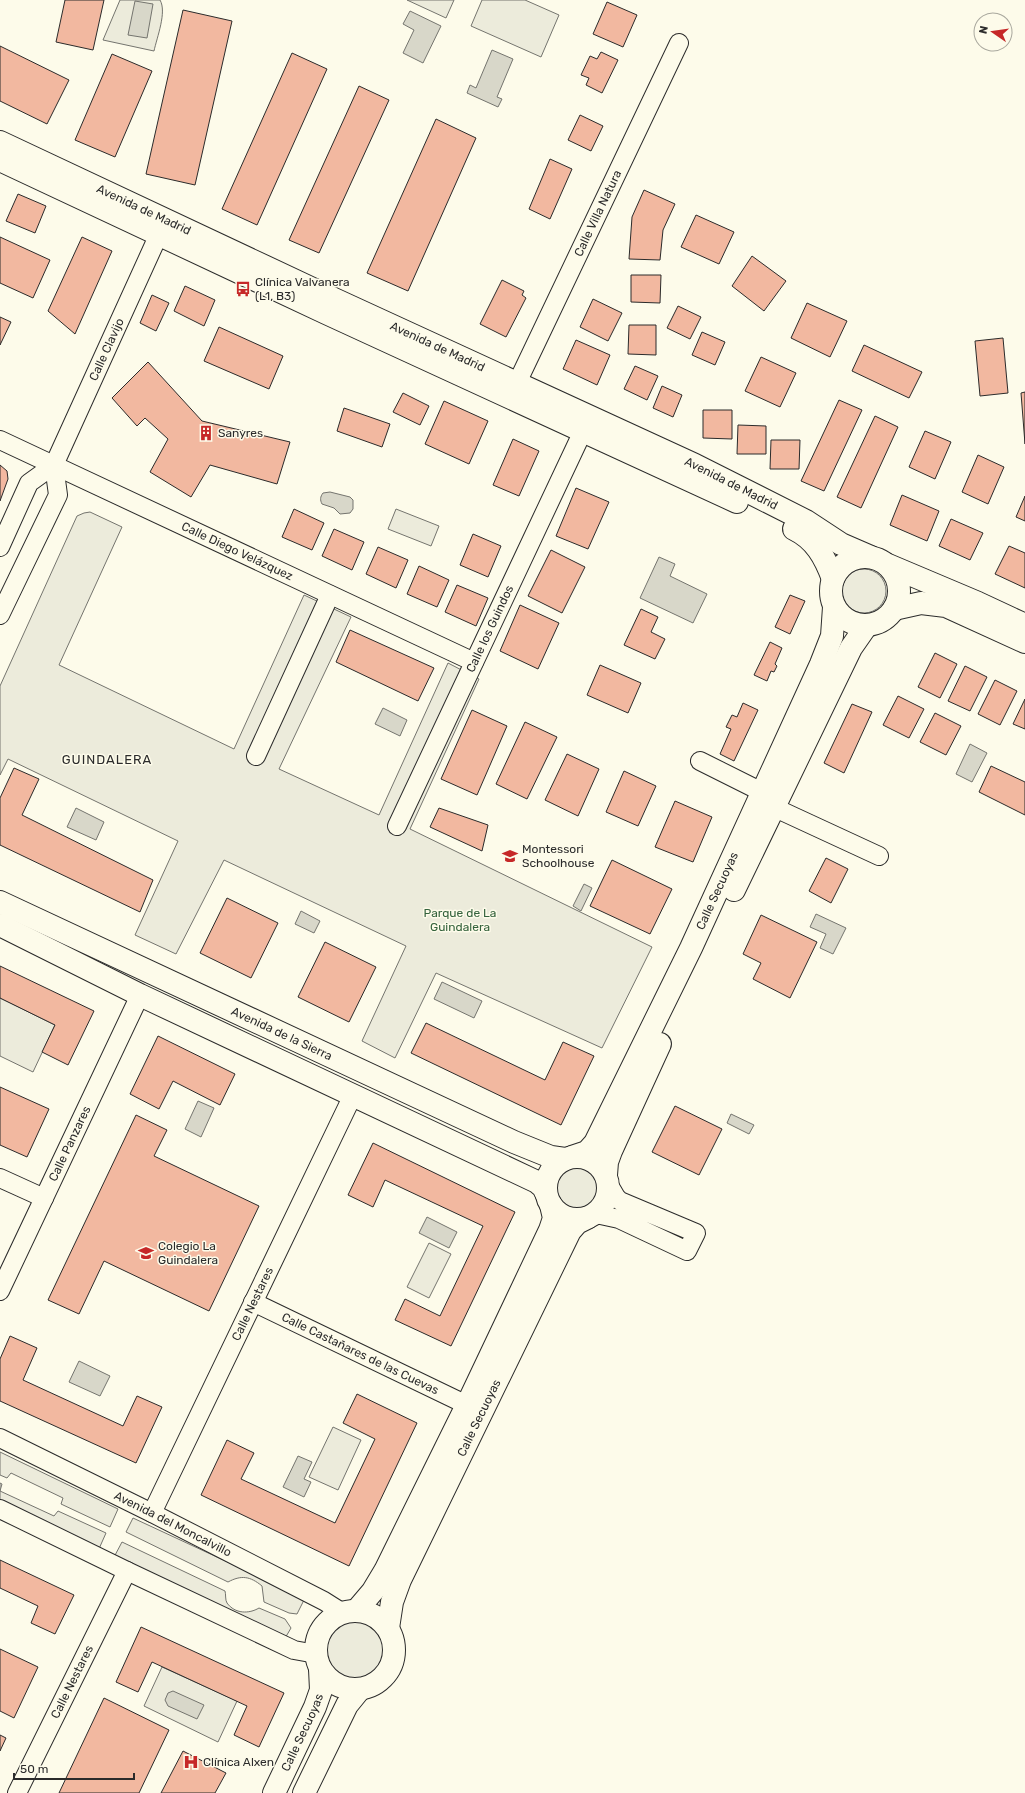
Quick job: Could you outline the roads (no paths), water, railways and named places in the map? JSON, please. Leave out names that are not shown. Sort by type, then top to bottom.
[{"type":"main road","name":"Avenida de Madrid","points":[[0,142],[695,465],[800,518],[841,544],[1025,625]]},
{"type":"main road","name":"Avenida de Madrid","points":[[0,160],[803,533],[818,547],[827,563],[833,579]]},
{"type":"main road","points":[[857,558],[879,561],[895,575],[899,586],[898,598],[894,609],[887,617],[878,623],[857,625],[840,615],[834,607],[830,588],[833,579],[837,571],[844,564],[857,558]]},
{"type":"main road","points":[[894,609],[921,603],[946,606],[1025,642]]},
{"type":"main road","name":"Calle Secuoyas","points":[[608,1180],[607,1162],[611,1151],[768,800],[832,636],[834,607]]},
{"type":"main road","name":"Calle Secuoyas","points":[[569,1158],[587,1152],[602,1129],[691,948],[768,800],[851,648],[867,625]]},
{"type":"main road","name":"Avenida de la Sierra","points":[[0,902],[514,1142],[551,1157],[569,1158]]},
{"type":"main road","points":[[0,926],[140,995],[537,1182],[543,1187],[548,1199],[558,1213],[566,1218],[577,1220],[592,1216],[604,1206],[608,1196],[608,1180],[600,1166],[592,1160],[582,1157],[569,1158],[556,1164],[550,1172],[546,1182],[548,1199]]},
{"type":"main road","name":"Calle Secuoyas","points":[[349,1612],[373,1591],[385,1571],[467,1405],[550,1230],[554,1218],[548,1199]]},
{"type":"main road","name":"Calle Secuoyas","points":[[388,1628],[392,1602],[400,1580],[570,1231],[577,1223],[592,1216]]},
{"type":"main road","points":[[349,1612],[368,1613],[379,1619],[388,1628],[393,1639],[394,1651],[392,1663],[387,1674],[378,1682],[360,1689],[348,1689],[337,1685],[327,1678],[318,1661],[317,1640],[322,1628],[331,1619],[349,1612]]},
{"type":"main road","name":"Calle Secuoyas","points":[[274,1793],[315,1707],[321,1690],[318,1661]]},
{"type":"main road","points":[[304,1793],[347,1705],[360,1689]]},
{"type":"street","name":"Calle Villa Natura","points":[[516,383],[679,43]]},
{"type":"street","name":"Calle Clavijo","points":[[0,547],[30,483],[54,465],[159,234]]},
{"type":"street","name":"Calle los Guindos","points":[[397,826],[583,431]]},
{"type":"street","name":"Calle Diego Velázquez","points":[[0,440],[474,662]]},
{"type":"street","points":[[0,615],[58,495],[54,465]]},
{"type":"street","points":[[256,756],[330,595]]},
{"type":"street","points":[[700,761],[768,800],[879,856]]},
{"type":"street","name":"Calle Panzares","points":[[0,1291],[140,995]]},
{"type":"street","name":"Calle Nestares","points":[[152,1513],[353,1095]]},
{"type":"street","points":[[0,1178],[44,1198]]},
{"type":"street","points":[[592,1216],[619,1219],[687,1251],[696,1233],[620,1201],[616,1197],[608,1180]]},
{"type":"street","name":"Calle Castañares de las Cuevas","points":[[253,1302],[467,1405]]},
{"type":"street","name":"Avenida del Moncalvillo","points":[[0,1438],[152,1513],[318,1598],[349,1612]]},
{"type":"street","points":[[0,1509],[127,1572],[318,1661]]},
{"type":"street","name":"Calle Nestares","points":[[17,1793],[127,1572]]},
{"type":"place","name":"Clínica Valvanera (L1, B3)","points":[[243,289]]},
{"type":"place","name":"Sanyres","points":[[206,433]]},
{"type":"place","name":"Montessori Schoolhouse","points":[[510,856]]},
{"type":"place","name":"Colegio La Guindalera","points":[[146,1253]]},
{"type":"place","name":"Clínica Alxen","points":[[191,1762]]},
{"type":"district","name":"GUINDALERA","points":[[107,759]]},
{"type":"park label","name":"Parque de La Guindalera","points":[[460,920]]}]
